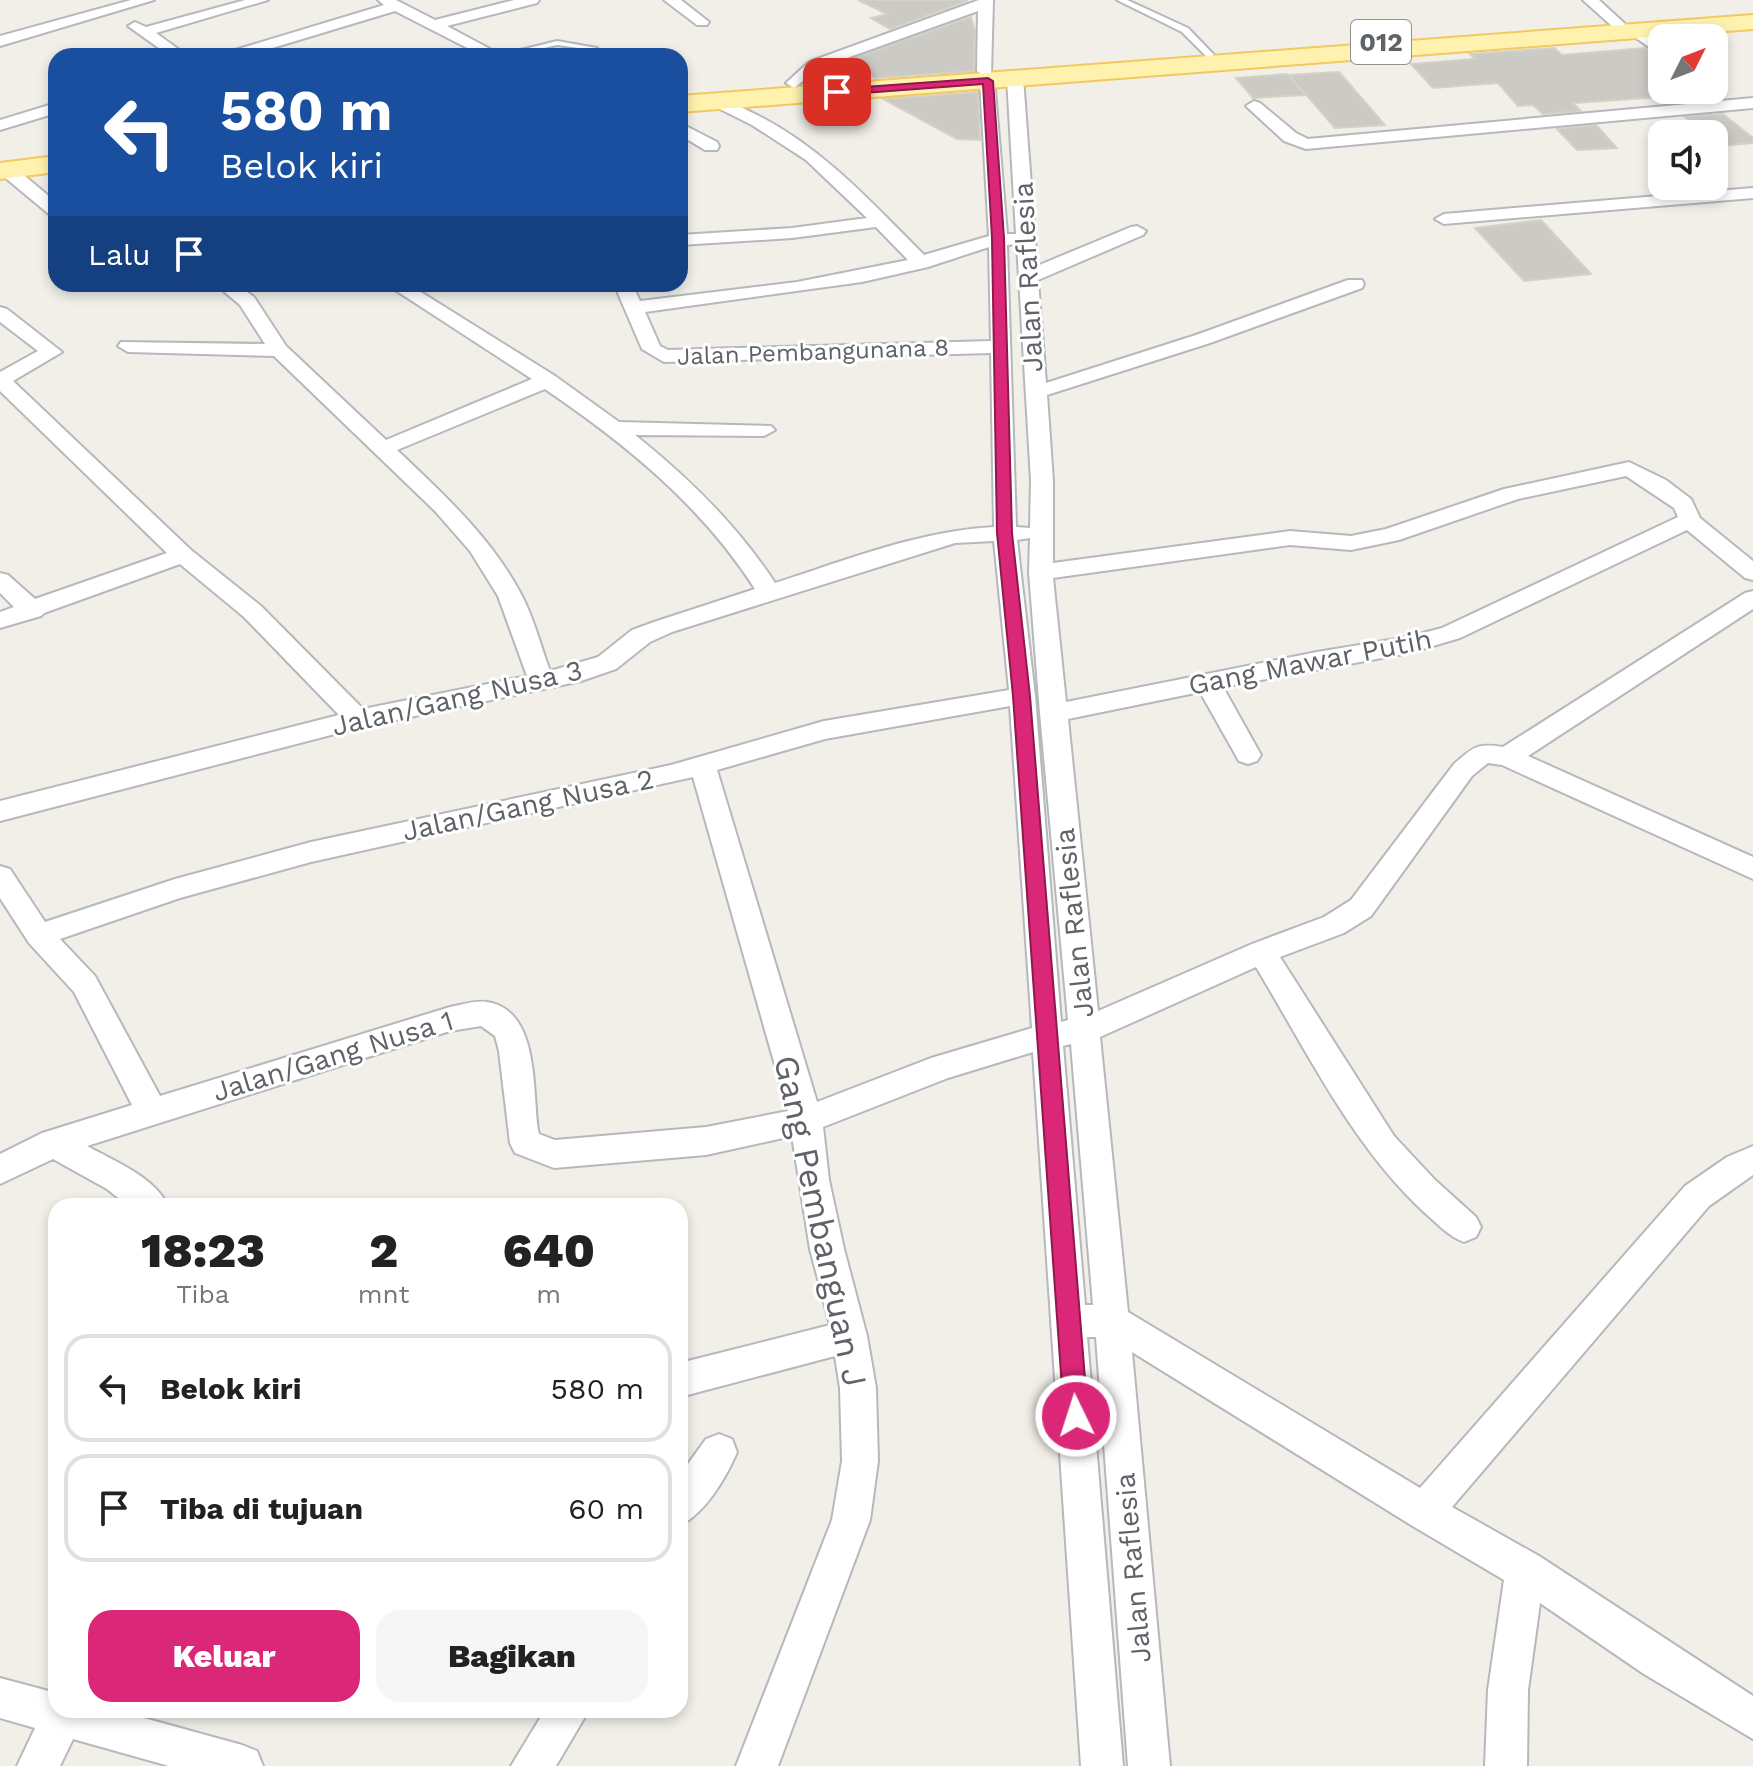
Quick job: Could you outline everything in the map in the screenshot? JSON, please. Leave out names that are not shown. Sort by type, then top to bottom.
[{"type":"main road","name":"012","points":[[1701,22],[1753,14]]},
{"type":"main road","name":"012","points":[[999,76],[1210,55],[1632,26],[1753,22]]},
{"type":"main road","points":[[688,103],[1632,26]]},
{"type":"main road","points":[[688,93],[794,83],[999,76]]},
{"type":"main road","points":[[2,164],[48,155]]},
{"type":"main road","points":[[2,164],[48,164]]},
{"type":"street","points":[[0,41],[147,0]]},
{"type":"street","points":[[144,32],[261,0]]},
{"type":"street","points":[[432,25],[532,0]]},
{"type":"street","points":[[671,0],[702,22]]},
{"type":"street","points":[[946,0],[967,9]]},
{"type":"street","points":[[1590,0],[1648,39]]},
{"type":"street","points":[[254,48],[390,3],[481,48]]},
{"type":"street","points":[[794,83],[814,65],[986,3]]},
{"type":"street","name":"Jalan Raflesia","points":[[986,3],[999,76],[1012,239],[999,347],[1008,533],[1033,660],[1053,713],[1066,1033],[1090,1321],[1149,1766]]},
{"type":"street","points":[[111,10],[168,48]]},
{"type":"street","points":[[712,102],[758,122],[812,156],[831,171],[877,222],[921,263]]},
{"type":"street","points":[[1728,103],[1753,123]]},
{"type":"street","points":[[1254,106],[1290,137],[1306,144],[1753,103]]},
{"type":"street","points":[[0,125],[48,110]]},
{"type":"street","points":[[688,133],[711,146]]},
{"type":"street","points":[[2,164],[48,204]]},
{"type":"street","points":[[1444,219],[1753,193]]},
{"type":"street","points":[[688,240],[792,233],[877,222]]},
{"type":"street","points":[[1028,277],[1137,231]]},
{"type":"street","points":[[634,308],[841,280],[921,263],[975,243],[1012,239]]},
{"type":"street","name":"Jalan Raflesia","points":[[1012,239],[1028,277],[1041,533],[1041,572],[1033,660],[1022,696],[1066,1033],[1090,1321],[1102,1766]]},
{"type":"street","points":[[1035,391],[1053,388],[1203,339],[1355,284]]},
{"type":"street","points":[[235,292],[247,301],[279,350],[443,506],[479,547],[510,596],[541,680]]},
{"type":"street","points":[[408,292],[548,380],[615,428],[708,512],[734,542],[769,592]]},
{"type":"street","name":"Jalan Pembangunana 8","points":[[627,292],[652,349],[671,357],[999,347]]},
{"type":"street","points":[[0,313],[52,352],[0,380],[183,555],[257,617],[358,719]]},
{"type":"street","points":[[128,346],[279,350]]},
{"type":"street","points":[[382,449],[548,380]]},
{"type":"street","points":[[615,428],[764,430]]},
{"type":"street","points":[[1041,572],[1290,538],[1351,543],[1391,535],[1512,494],[1629,469],[1683,504],[1689,520],[1753,573]]},
{"type":"street","name":"Gang Mawar Putih","points":[[1053,713],[1409,645],[1451,633],[1689,520]]},
{"type":"street","name":"Jalan/Gang Nusa 3","points":[[0,811],[358,719],[595,668],[607,663],[641,636],[927,543],[955,536],[1041,533]]},
{"type":"street","points":[[0,620],[33,611],[183,555]]},
{"type":"street","points":[[0,580],[33,611]]},
{"type":"street","points":[[1507,757],[1753,598]]},
{"type":"street","points":[[1208,683],[1248,755]]},
{"type":"street","name":"Jalan/Gang Nusa 2","points":[[39,935],[175,889],[311,852],[703,766],[824,730],[1022,696]]},
{"type":"street","name":"Jalan/Gang Nusa 1","points":[[0,1170],[53,1143],[151,1110],[450,1019],[485,1013],[507,1028],[515,1058],[519,1126],[526,1143],[539,1150],[554,1154],[706,1141],[806,1120],[942,1067],[1066,1033],[1334,925],[1361,908],[1473,759],[1483,753],[1507,757]]},
{"type":"street","points":[[1507,757],[1753,869]]},
{"type":"street","name":"Gang Pembanguan J","points":[[703,766],[806,1120],[813,1180],[850,1336],[858,1388],[860,1461],[851,1520],[757,1766]]},
{"type":"street","points":[[0,876],[39,935],[85,984],[151,1110]]},
{"type":"street","points":[[1262,952],[1383,1146],[1423,1190],[1464,1227]]},
{"type":"street","points":[[53,1143],[118,1179],[142,1198]]},
{"type":"street","points":[[1424,1512],[1697,1196],[1748,1168]]},
{"type":"street","points":[[1090,1321],[1525,1570],[1658,1660],[1753,1719]]},
{"type":"street","points":[[688,1378],[850,1336]]},
{"type":"street","points":[[688,1495],[719,1452]]},
{"type":"street","points":[[1506,1766],[1508,1690],[1525,1570]]},
{"type":"street","points":[[0,1698],[48,1709]]},
{"type":"street","points":[[38,1766],[62,1718]]},
{"type":"street","points":[[81,1718],[242,1766]]},
{"type":"street","points":[[532,1766],[564,1718]]},
{"type":"lane","points":[[1121,0],[1185,30],[1210,55]]},
{"type":"lane","points":[[534,48],[557,43],[593,48]]},
{"type":"building","points":[[858,0],[967,1],[890,29],[871,18],[887,14]]},
{"type":"building","points":[[971,17],[975,31],[974,71],[875,78],[843,62]]},
{"type":"building","points":[[1554,48],[1562,55],[1645,48],[1648,50],[1648,98],[1573,103],[1581,111],[1543,114],[1533,105],[1518,106],[1498,83],[1433,88],[1411,64],[1475,59],[1470,54]]},
{"type":"building","points":[[1339,72],[1385,125],[1335,128],[1289,75]]},
{"type":"building","points":[[1287,74],[1305,95],[1253,98],[1236,78]]},
{"type":"building","points":[[978,92],[980,140],[957,139],[883,99]]},
{"type":"building","points":[[1723,114],[1753,138],[1753,143],[1728,145],[1728,120],[1689,120],[1685,117]]},
{"type":"building","points":[[1596,125],[1617,148],[1577,150],[1557,129]]},
{"type":"building","points":[[1541,220],[1591,274],[1524,281],[1475,228]]},
{"type":"route","points":[[837,92],[988,81],[998,238],[1005,533],[1022,696],[1076,1416]]}]
